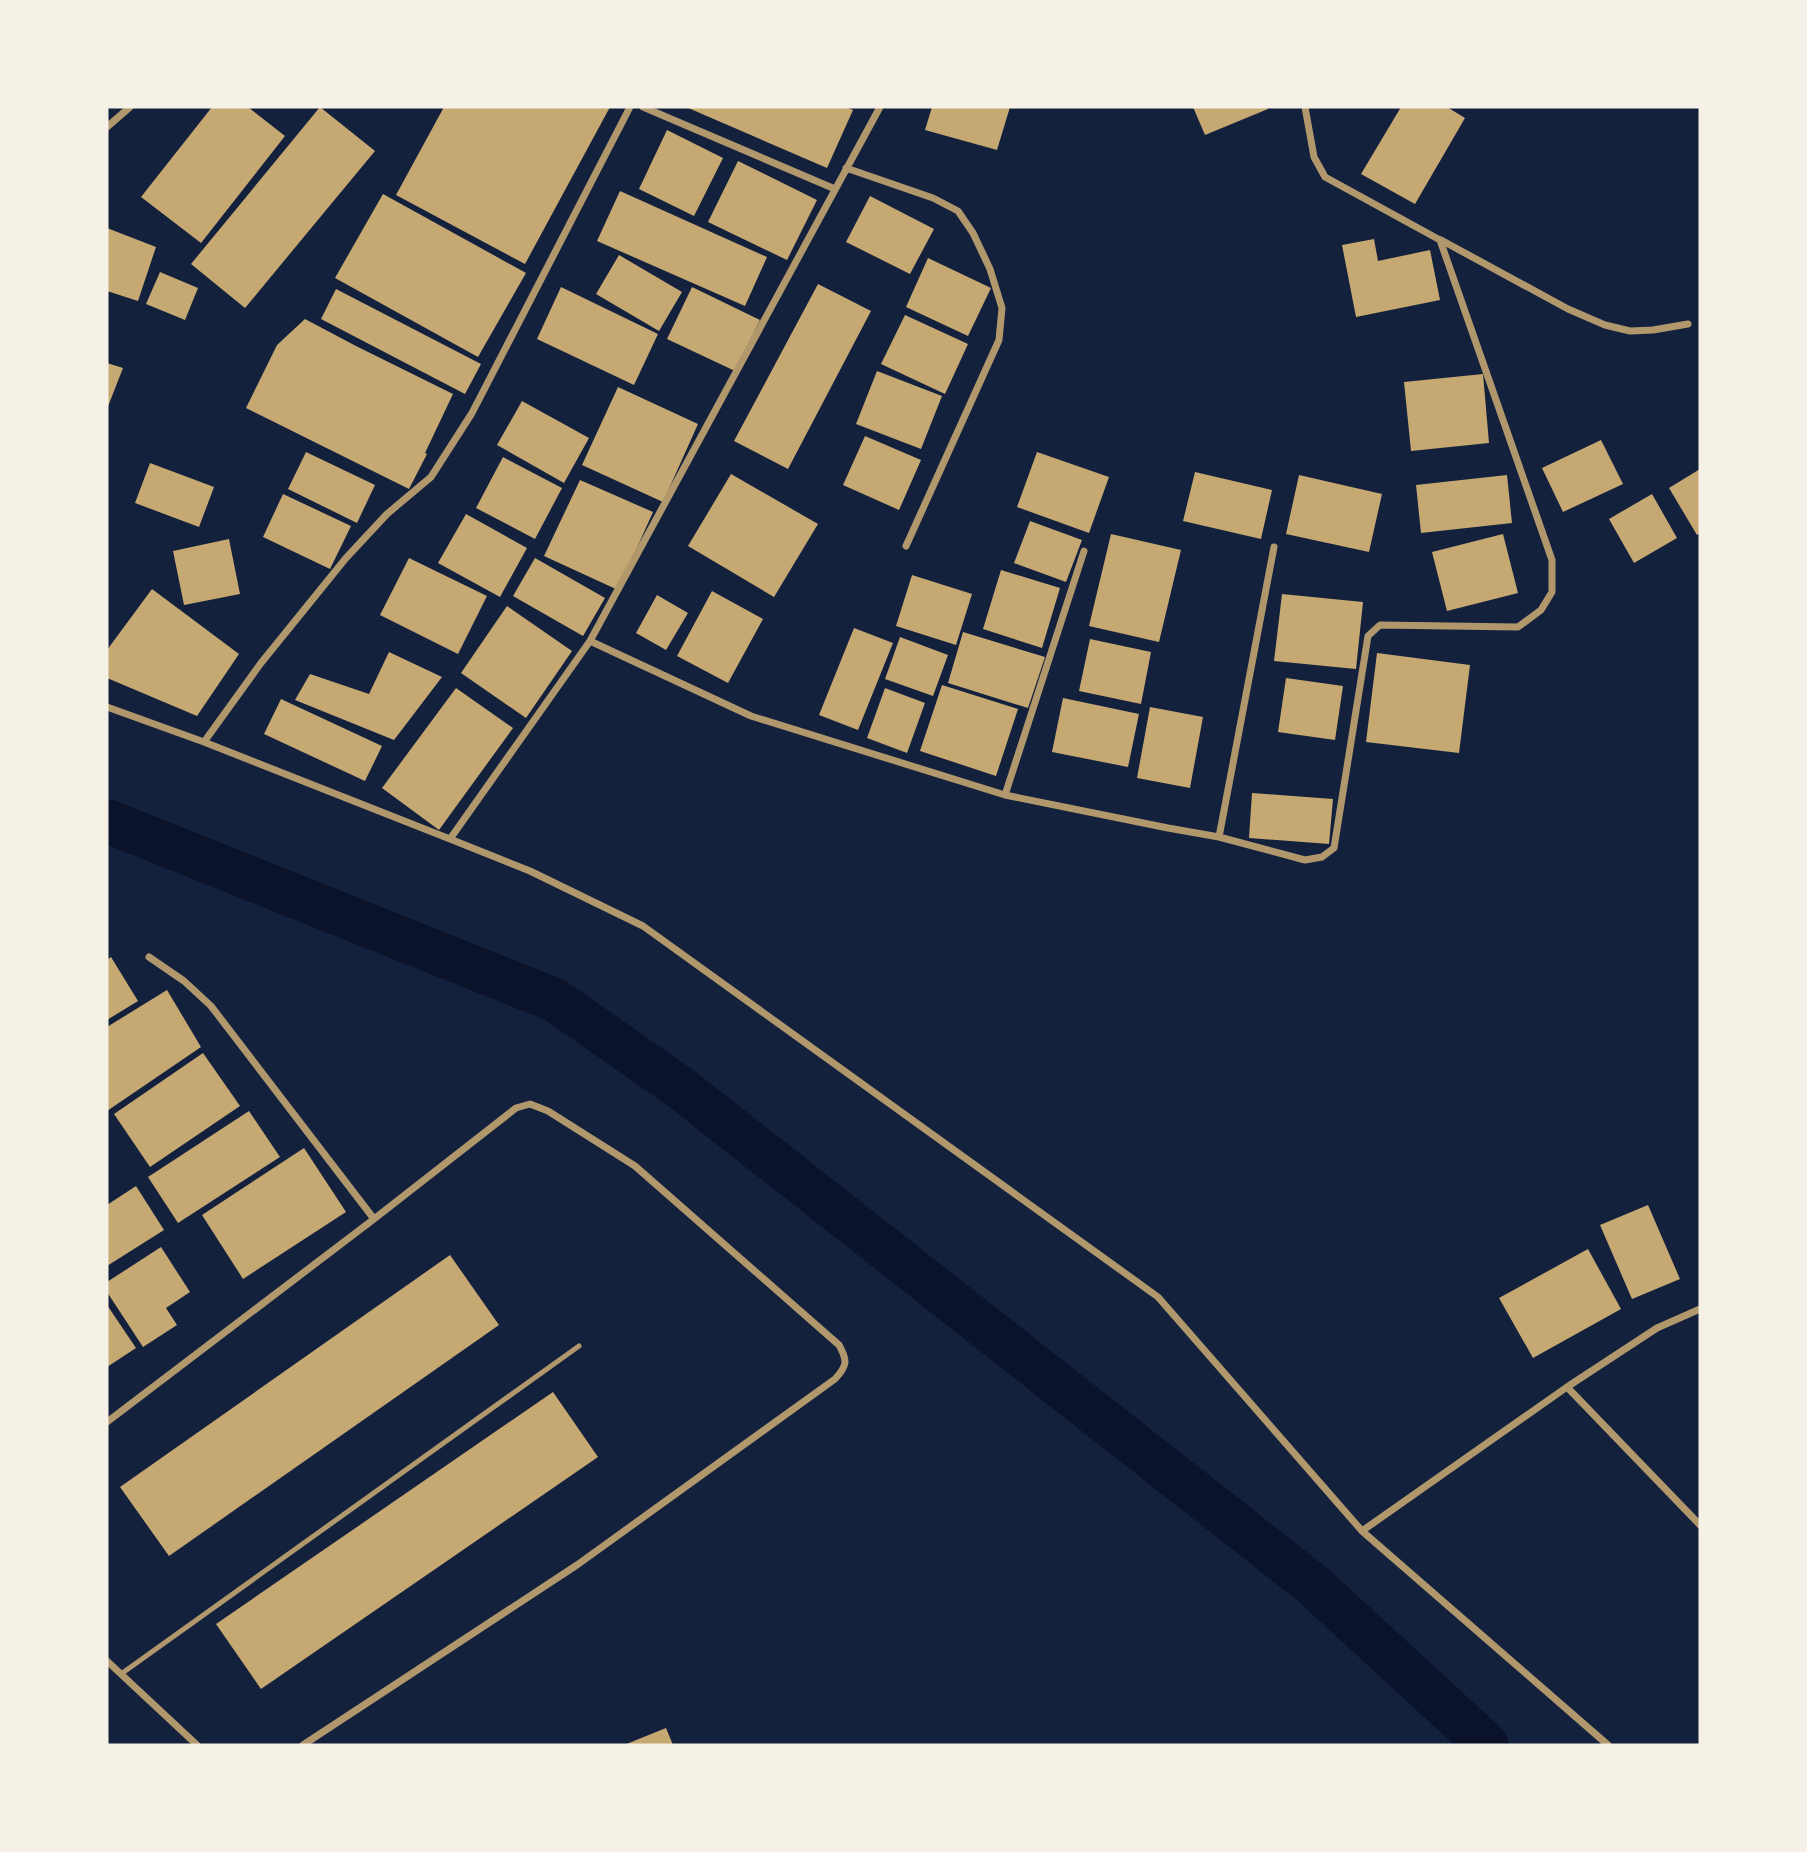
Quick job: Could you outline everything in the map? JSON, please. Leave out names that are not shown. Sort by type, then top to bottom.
[{"type":"street","points":[[107,127],[130,107]]},
{"type":"street","points":[[204,742],[261,663],[346,558],[387,514],[431,477],[472,412],[630,107]]},
{"type":"street","points":[[643,107],[835,189]]},
{"type":"street","points":[[450,839],[590,641],[880,107]]},
{"type":"street","points":[[1305,107],[1314,157],[1325,177],[1568,309],[1605,325],[1630,331],[1688,324]]},
{"type":"street","points":[[846,168],[933,198],[958,211],[973,233],[990,269],[1002,308],[999,340],[906,546]]},
{"type":"street","points":[[590,641],[751,716],[1005,795],[1219,837],[1305,860],[1322,857],[1335,848],[1368,636],[1380,625],[1518,627],[1541,610],[1552,592],[1552,560],[1440,240]]},
{"type":"street","points":[[1219,837],[1274,547]]},
{"type":"street","points":[[1005,795],[1084,551]]},
{"type":"street","points":[[107,707],[204,742],[450,839],[530,872],[643,926],[1158,1297],[1362,1531],[1608,1745]]},
{"type":"street","points":[[149,957],[184,981],[212,1006],[374,1219]]},
{"type":"street","points":[[107,1422],[516,1108],[530,1104],[548,1111],[635,1166],[839,1345],[846,1357],[843,1370],[835,1379],[577,1565],[303,1745]]},
{"type":"street","points":[[1362,1531],[1567,1387],[1657,1328],[1700,1309]]},
{"type":"street","points":[[1567,1387],[1700,1525]]},
{"type":"street","points":[[107,1661],[197,1745]]},
{"type":"lane","points":[[121,1674],[579,1346]]},
{"type":"building","points":[[212,107],[248,107],[285,136],[201,243],[141,197]]},
{"type":"building","points":[[320,107],[375,151],[245,308],[191,264]]},
{"type":"building","points":[[444,107],[610,107],[525,264],[396,195]]},
{"type":"building","points":[[686,107],[846,107],[853,110],[827,168]]},
{"type":"building","points":[[932,107],[1010,107],[997,150],[925,130]]},
{"type":"building","points":[[1193,107],[1267,107],[1268,109],[1205,135]]},
{"type":"building","points":[[1401,107],[1447,107],[1465,118],[1415,204],[1361,174]]},
{"type":"building","points":[[667,130],[723,158],[694,216],[639,189]]},
{"type":"building","points":[[738,161],[817,200],[787,260],[708,222]]},
{"type":"building","points":[[620,191],[767,257],[745,306],[597,241]]},
{"type":"building","points":[[383,194],[526,273],[478,357],[335,278]]},
{"type":"building","points":[[870,196],[934,229],[910,274],[846,242]]},
{"type":"building","points":[[107,228],[156,247],[138,301],[107,291]]},
{"type":"building","points":[[1374,239],[1378,261],[1430,250],[1440,300],[1356,317],[1342,245]]},
{"type":"building","points":[[619,255],[682,292],[659,331],[596,294]]},
{"type":"building","points":[[928,258],[991,288],[968,336],[906,307]]},
{"type":"building","points":[[160,272],[198,288],[185,320],[146,304]]},
{"type":"building","points":[[818,284],[871,311],[788,469],[734,441]]},
{"type":"building","points":[[561,287],[658,334],[634,385],[537,339]]},
{"type":"building","points":[[692,287],[760,320],[735,371],[667,339]]},
{"type":"building","points":[[336,289],[481,364],[465,394],[321,319]]},
{"type":"building","points":[[905,315],[968,344],[945,394],[881,364]]},
{"type":"building","points":[[305,319],[453,394],[409,489],[246,408],[277,345]]},
{"type":"building","points":[[107,363],[123,368],[107,409]]},
{"type":"building","points":[[877,371],[942,396],[921,449],[856,424]]},
{"type":"building","points":[[1483,374],[1489,443],[1411,451],[1404,382]]},
{"type":"building","points":[[618,387],[698,424],[663,502],[582,465]]},
{"type":"building","points":[[522,401],[589,438],[564,483],[497,445]]},
{"type":"building","points":[[865,436],[921,460],[899,510],[843,485]]},
{"type":"building","points":[[1601,440],[1623,484],[1563,512],[1542,468]]},
{"type":"building","points":[[306,452],[375,485],[357,523],[288,489]]},
{"type":"building","points":[[1037,452],[1109,477],[1089,533],[1017,507]]},
{"type":"building","points":[[503,457],[562,488],[535,539],[476,508]]},
{"type":"building","points":[[150,463],[214,487],[199,527],[135,503]]},
{"type":"building","points":[[1700,469],[1700,533],[1697,535],[1669,488]]},
{"type":"building","points":[[1195,472],[1272,490],[1261,539],[1183,521]]},
{"type":"building","points":[[731,474],[818,524],[774,597],[688,546]]},
{"type":"building","points":[[1299,475],[1382,494],[1369,552],[1286,534]]},
{"type":"building","points":[[1507,475],[1512,523],[1421,533],[1416,485]]},
{"type":"building","points":[[580,480],[653,512],[618,590],[544,556]]},
{"type":"building","points":[[283,494],[351,526],[330,569],[263,537]]},
{"type":"building","points":[[1652,494],[1677,538],[1634,563],[1609,519]]},
{"type":"building","points":[[466,514],[527,548],[500,597],[438,563]]},
{"type":"building","points":[[1030,521],[1082,540],[1066,582],[1014,563]]},
{"type":"building","points":[[1111,534],[1181,550],[1159,642],[1089,626]]},
{"type":"building","points":[[1503,534],[1518,593],[1447,611],[1432,552]]},
{"type":"building","points":[[229,539],[240,594],[184,605],[173,551]]},
{"type":"building","points":[[409,558],[487,596],[458,654],[380,615]]},
{"type":"building","points":[[535,558],[605,598],[583,636],[513,596]]},
{"type":"building","points":[[1001,570],[1060,588],[1042,648],[983,629]]},
{"type":"building","points":[[912,575],[972,594],[956,645],[896,626]]},
{"type":"building","points":[[152,589],[239,654],[197,716],[107,678],[107,650]]},
{"type":"building","points":[[712,591],[763,619],[728,683],[677,656]]},
{"type":"building","points":[[1282,594],[1363,602],[1356,669],[1274,661]]},
{"type":"building","points":[[657,595],[688,613],[666,650],[636,633]]},
{"type":"building","points":[[507,606],[572,651],[526,718],[461,673]]},
{"type":"building","points":[[854,628],[893,643],[858,730],[819,715]]},
{"type":"building","points":[[963,632],[1045,657],[1028,708],[948,683]]},
{"type":"building","points":[[900,637],[948,655],[933,696],[885,679]]},
{"type":"building","points":[[1090,639],[1151,652],[1141,704],[1079,691]]},
{"type":"building","points":[[389,652],[442,677],[394,740],[295,700],[310,674],[369,694]]},
{"type":"building","points":[[1377,653],[1470,665],[1459,753],[1366,742]]},
{"type":"building","points":[[1286,678],[1343,686],[1335,740],[1278,732]]},
{"type":"building","points":[[942,685],[1018,709],[996,776],[920,751]]},
{"type":"building","points":[[456,688],[513,728],[439,830],[382,788]]},
{"type":"building","points":[[885,688],[925,703],[907,753],[867,738]]},
{"type":"building","points":[[1063,698],[1139,714],[1128,767],[1052,752]]},
{"type":"building","points":[[281,699],[382,746],[365,781],[264,734]]},
{"type":"building","points":[[1150,707],[1203,717],[1190,788],[1137,778]]},
{"type":"building","points":[[1252,793],[1333,799],[1329,844],[1249,838]]},
{"type":"building","points":[[111,957],[138,1001],[107,1020],[107,960]]},
{"type":"building","points":[[167,990],[201,1047],[107,1111],[107,1027]]},
{"type":"building","points":[[203,1053],[240,1106],[150,1167],[114,1114]]},
{"type":"building","points":[[249,1111],[280,1157],[178,1223],[148,1177]]},
{"type":"building","points":[[304,1148],[346,1212],[243,1279],[202,1215]]},
{"type":"building","points":[[136,1186],[164,1230],[107,1266],[107,1205]]},
{"type":"building","points":[[1648,1205],[1680,1279],[1632,1299],[1600,1225]]},
{"type":"building","points":[[161,1247],[190,1292],[166,1308],[177,1325],[143,1347],[107,1292],[107,1282]]},
{"type":"building","points":[[1588,1249],[1621,1309],[1533,1358],[1499,1298]]},
{"type":"building","points":[[450,1255],[499,1325],[169,1556],[120,1487]]},
{"type":"building","points":[[107,1305],[136,1348],[107,1367]]},
{"type":"building","points":[[553,1392],[598,1457],[261,1689],[216,1624]]},
{"type":"building","points":[[666,1728],[673,1745],[624,1745]]},
{"type":"waterway","points":[[107,821],[555,1000],[682,1089],[1312,1584],[1487,1745]]}]
